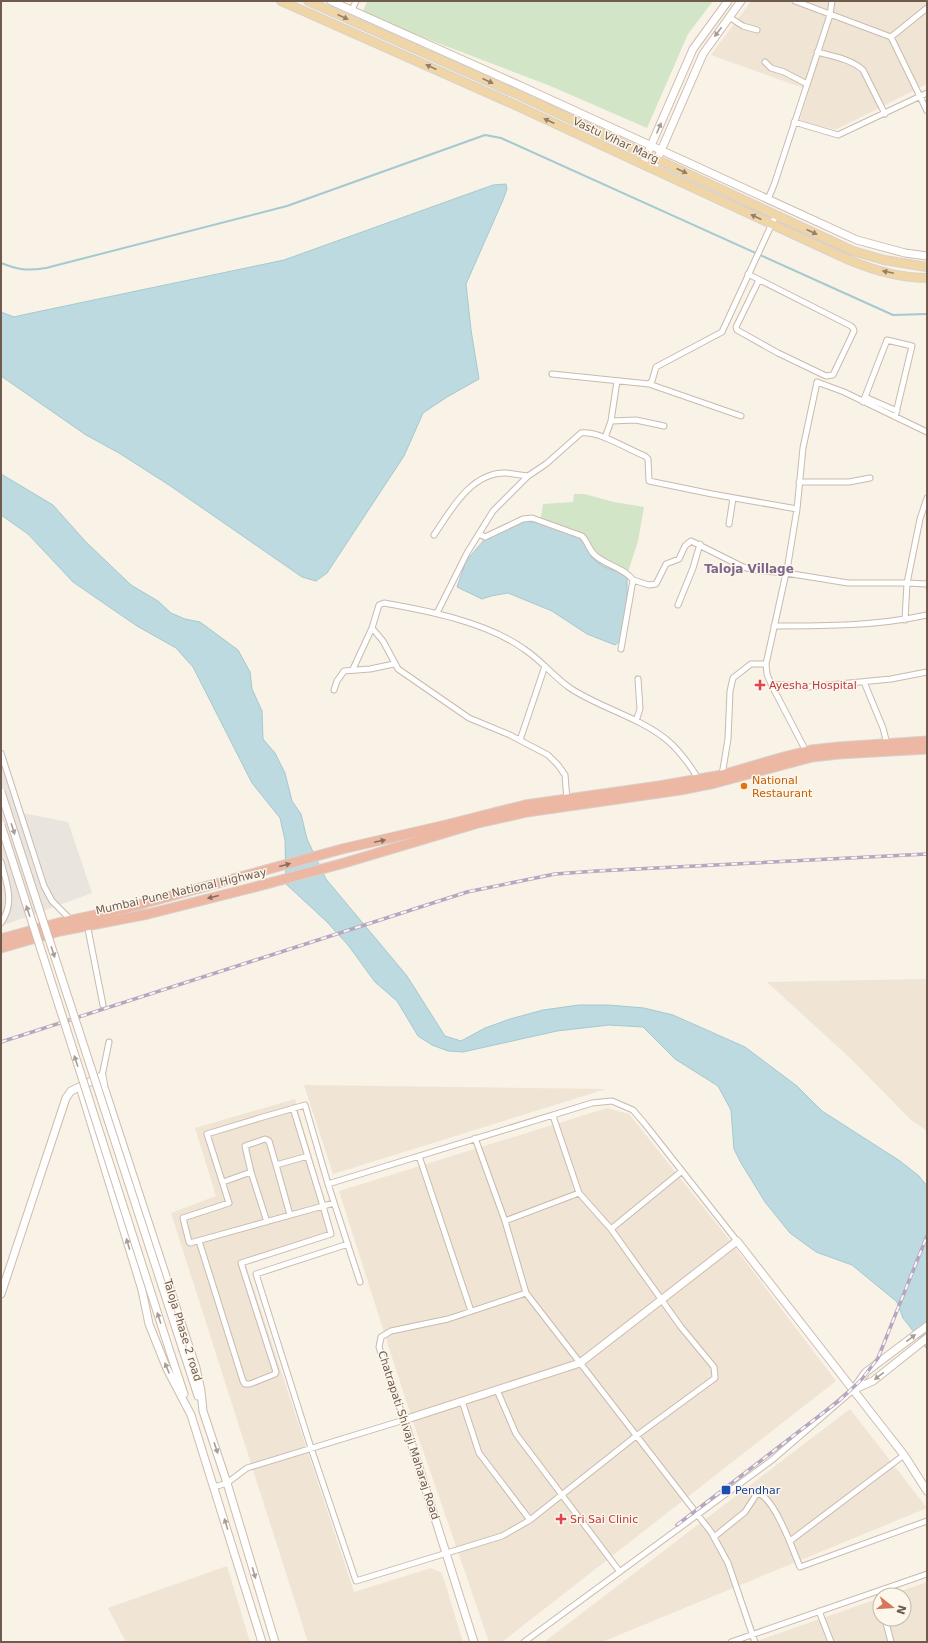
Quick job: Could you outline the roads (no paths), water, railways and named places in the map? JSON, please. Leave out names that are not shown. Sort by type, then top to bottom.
[{"type":"highway","points":[[568,802],[700,782],[838,747],[927,741]]},
{"type":"highway","points":[[700,782],[780,758],[927,748]]},
{"type":"highway","name":"Mumbai Pune National Highway","points":[[1,948],[60,931],[127,908],[342,849],[446,825],[519,806],[568,802]]},
{"type":"highway","name":"Mumbai Pune National Highway","points":[[1,939],[71,920],[87,922],[148,914],[344,863],[478,823],[568,802]]},
{"type":"main road","points":[[281,1],[515,105],[865,267],[899,275],[927,278]]},
{"type":"main road","name":"Vastu Vihar Marg","points":[[308,1],[520,95],[776,215],[868,256],[901,264],[927,267]]},
{"type":"street","points":[[331,1],[651,145],[857,240],[904,254],[927,256]]},
{"type":"street","points":[[352,10],[356,1]]},
{"type":"street","points":[[643,164],[694,49],[728,1]]},
{"type":"street","points":[[653,169],[699,60],[711,41],[741,1]]},
{"type":"street","points":[[795,1],[891,37],[927,111]]},
{"type":"street","points":[[768,199],[830,15],[832,1]]},
{"type":"street","points":[[891,37],[927,8]]},
{"type":"street","points":[[729,17],[743,26],[757,30]]},
{"type":"street","points":[[817,52],[860,67],[885,114]]},
{"type":"street","points":[[765,62],[771,68],[784,72],[807,84]]},
{"type":"street","points":[[794,122],[838,136],[927,93]]},
{"type":"street","points":[[649,384],[652,381],[656,367],[722,332],[751,266],[776,215]]},
{"type":"street","points":[[748,274],[853,328],[854,331],[833,375],[828,376],[778,353],[737,330],[736,327],[759,280]]},
{"type":"street","points":[[864,399],[887,340],[912,346],[895,417]]},
{"type":"street","points":[[552,374],[649,384],[741,416]]},
{"type":"street","points":[[605,438],[611,421],[617,381]]},
{"type":"street","points":[[808,755],[771,684],[767,674],[766,664],[786,573],[797,509],[803,448],[817,382],[897,411]]},
{"type":"street","points":[[864,399],[895,417],[927,432]]},
{"type":"street","points":[[611,421],[636,420],[664,426]]},
{"type":"street","points":[[437,613],[467,553],[493,511],[528,476],[546,464],[581,433],[588,432],[605,438],[645,456],[648,459],[649,481],[797,509]]},
{"type":"street","points":[[434,535],[462,495],[476,482],[494,475],[506,473],[528,476]]},
{"type":"street","points":[[799,482],[849,482],[870,478]]},
{"type":"street","points":[[729,524],[733,498]]},
{"type":"street","points":[[905,620],[907,583],[920,519],[927,498]]},
{"type":"street","points":[[479,534],[485,537],[523,519],[532,518],[540,520],[582,536],[592,552],[603,561],[628,573],[633,580],[649,585],[656,584],[666,564],[679,559],[685,546],[691,541],[700,544],[743,567],[755,570],[786,573],[848,583],[927,584]]},
{"type":"street","points":[[678,605],[693,568],[700,544]]},
{"type":"street","points":[[621,648],[633,580]]},
{"type":"street","points":[[353,669],[372,628],[379,605],[382,603],[437,613],[492,631],[524,648],[570,688],[636,721],[665,738],[676,748],[689,764],[700,782]]},
{"type":"street","points":[[774,626],[864,625],[905,620],[927,615]]},
{"type":"street","points":[[372,628],[383,641],[398,669],[470,718],[520,740],[548,755],[558,765],[565,776],[568,802]]},
{"type":"street","points":[[334,690],[337,681],[344,671],[353,669],[370,669],[394,664]]},
{"type":"street","points":[[722,775],[728,739],[730,691],[733,678],[751,664],[766,664]]},
{"type":"street","points":[[520,740],[546,666]]},
{"type":"street","points":[[771,684],[808,687],[891,679],[927,672]]},
{"type":"street","points":[[636,721],[640,709],[638,679]]},
{"type":"street","points":[[864,682],[883,728],[887,744]]},
{"type":"street","points":[[1,753],[44,886],[52,901],[71,920]]},
{"type":"street","points":[[1,792],[203,1411]]},
{"type":"street","points":[[1,825],[190,1415]]},
{"type":"street","points":[[1,862],[10,891],[10,902],[5,917],[1,923]]},
{"type":"street","points":[[87,922],[103,1005]]},
{"type":"street","name":"Taloja Phase 2 road","points":[[109,1042],[102,1076],[104,1087],[196,1368],[201,1391],[203,1411],[227,1483],[275,1642]]},
{"type":"street","points":[[1,1294],[66,1098],[71,1091],[102,1076]]},
{"type":"street","name":"Taloja Phase 2 road","points":[[80,1087],[142,1290],[149,1324],[167,1369],[190,1415],[262,1642]]},
{"type":"street","points":[[328,1184],[592,1103],[612,1101],[633,1110],[904,1455],[927,1491]]},
{"type":"street","points":[[334,1203],[189,1243],[182,1219],[229,1204],[207,1134],[305,1105],[328,1184],[360,1282]]},
{"type":"street","points":[[199,1241],[245,1384],[250,1384],[276,1374],[241,1263],[331,1234],[324,1206],[293,1108]]},
{"type":"street","points":[[348,1244],[256,1274],[311,1448],[356,1581],[502,1536],[530,1520],[636,1436],[714,1378],[714,1367],[661,1300],[610,1229],[579,1193],[553,1116]]},
{"type":"street","points":[[475,1138],[505,1221],[526,1293],[714,1536],[728,1563],[755,1642]]},
{"type":"street","points":[[267,1222],[251,1172],[245,1146],[265,1139],[269,1141],[290,1215]]},
{"type":"street","points":[[276,1165],[308,1156]]},
{"type":"street","points":[[419,1156],[471,1311],[526,1293]]},
{"type":"street","points":[[223,1182],[251,1172]]},
{"type":"street","points":[[610,1229],[682,1172]]},
{"type":"street","points":[[505,1221],[579,1193]]},
{"type":"street","points":[[214,1487],[227,1483],[247,1468],[404,1420],[580,1363],[737,1241]]},
{"type":"street","points":[[254,1304],[264,1301]]},
{"type":"street","name":"Chatrapati Shivaji Maharaj Road","points":[[471,1311],[448,1319],[391,1331],[381,1337],[379,1347],[404,1420],[474,1642]]},
{"type":"street","points":[[853,1390],[866,1372],[927,1326]]},
{"type":"street","points":[[524,1642],[620,1572],[697,1513],[772,1460],[853,1390],[872,1380],[927,1338]]},
{"type":"street","points":[[270,1353],[280,1350]]},
{"type":"street","points":[[497,1390],[516,1434],[620,1572]]},
{"type":"street","points":[[462,1401],[478,1453],[530,1520]]},
{"type":"street","points":[[790,1541],[904,1455]]},
{"type":"street","points":[[714,1536],[745,1512],[756,1495],[760,1494],[770,1502],[790,1541],[800,1568],[927,1521]]},
{"type":"street","points":[[895,1587],[927,1574]]},
{"type":"street","points":[[731,1642],[819,1611],[872,1595]]},
{"type":"street","points":[[819,1611],[831,1642]]},
{"type":"street","points":[[887,1627],[891,1642]]},
{"type":"water","points":[[506,184],[507,189],[503,200],[466,284],[471,330],[479,379],[447,397],[423,413],[404,456],[327,573],[316,581],[302,577],[169,485],[119,453],[86,435],[1,376],[1,312],[14,317],[284,260],[493,185]]},
{"type":"water","points":[[1,474],[53,505],[85,541],[131,585],[158,601],[171,613],[185,619],[200,622],[238,650],[250,672],[252,689],[262,711],[263,739],[275,753],[285,773],[292,801],[301,814],[307,839],[326,879],[407,976],[445,1036],[461,1041],[485,1028],[510,1019],[543,1010],[579,1005],[608,1005],[644,1008],[673,1015],[745,1047],[797,1086],[822,1111],[900,1161],[919,1176],[927,1186],[927,1349],[903,1318],[897,1302],[852,1265],[816,1252],[790,1233],[765,1202],[734,1149],[731,1110],[718,1086],[675,1059],[643,1027],[609,1025],[557,1031],[463,1052],[448,1051],[432,1045],[418,1036],[397,1001],[375,982],[348,945],[327,922],[286,884],[285,840],[280,818],[252,783],[193,667],[176,648],[137,626],[73,582],[28,534],[1,515]]},
{"type":"water","points":[[524,521],[540,523],[580,537],[592,558],[604,567],[627,575],[627,597],[621,640],[615,645],[587,634],[552,611],[508,593],[482,599],[457,587],[466,561],[485,539]]},
{"type":"waterway","points":[[1,263],[23,269],[46,268],[287,206],[485,135],[501,138],[893,315],[927,314]]},
{"type":"railway","points":[[1,1042],[467,892],[555,874],[927,854]]},
{"type":"railway","points":[[677,1525],[840,1400],[862,1379],[878,1358],[927,1236]]},
{"type":"place","name":"Ayesha Hospital","points":[[760,685]]},
{"type":"place","name":"National Restaurant","points":[[744,786]]},
{"type":"place","name":"Pendhar","points":[[726,1490]]},
{"type":"place","name":"Sri Sai Clinic","points":[[561,1519]]},
{"type":"district","name":"Taloja Village","points":[[749,569]]}]
